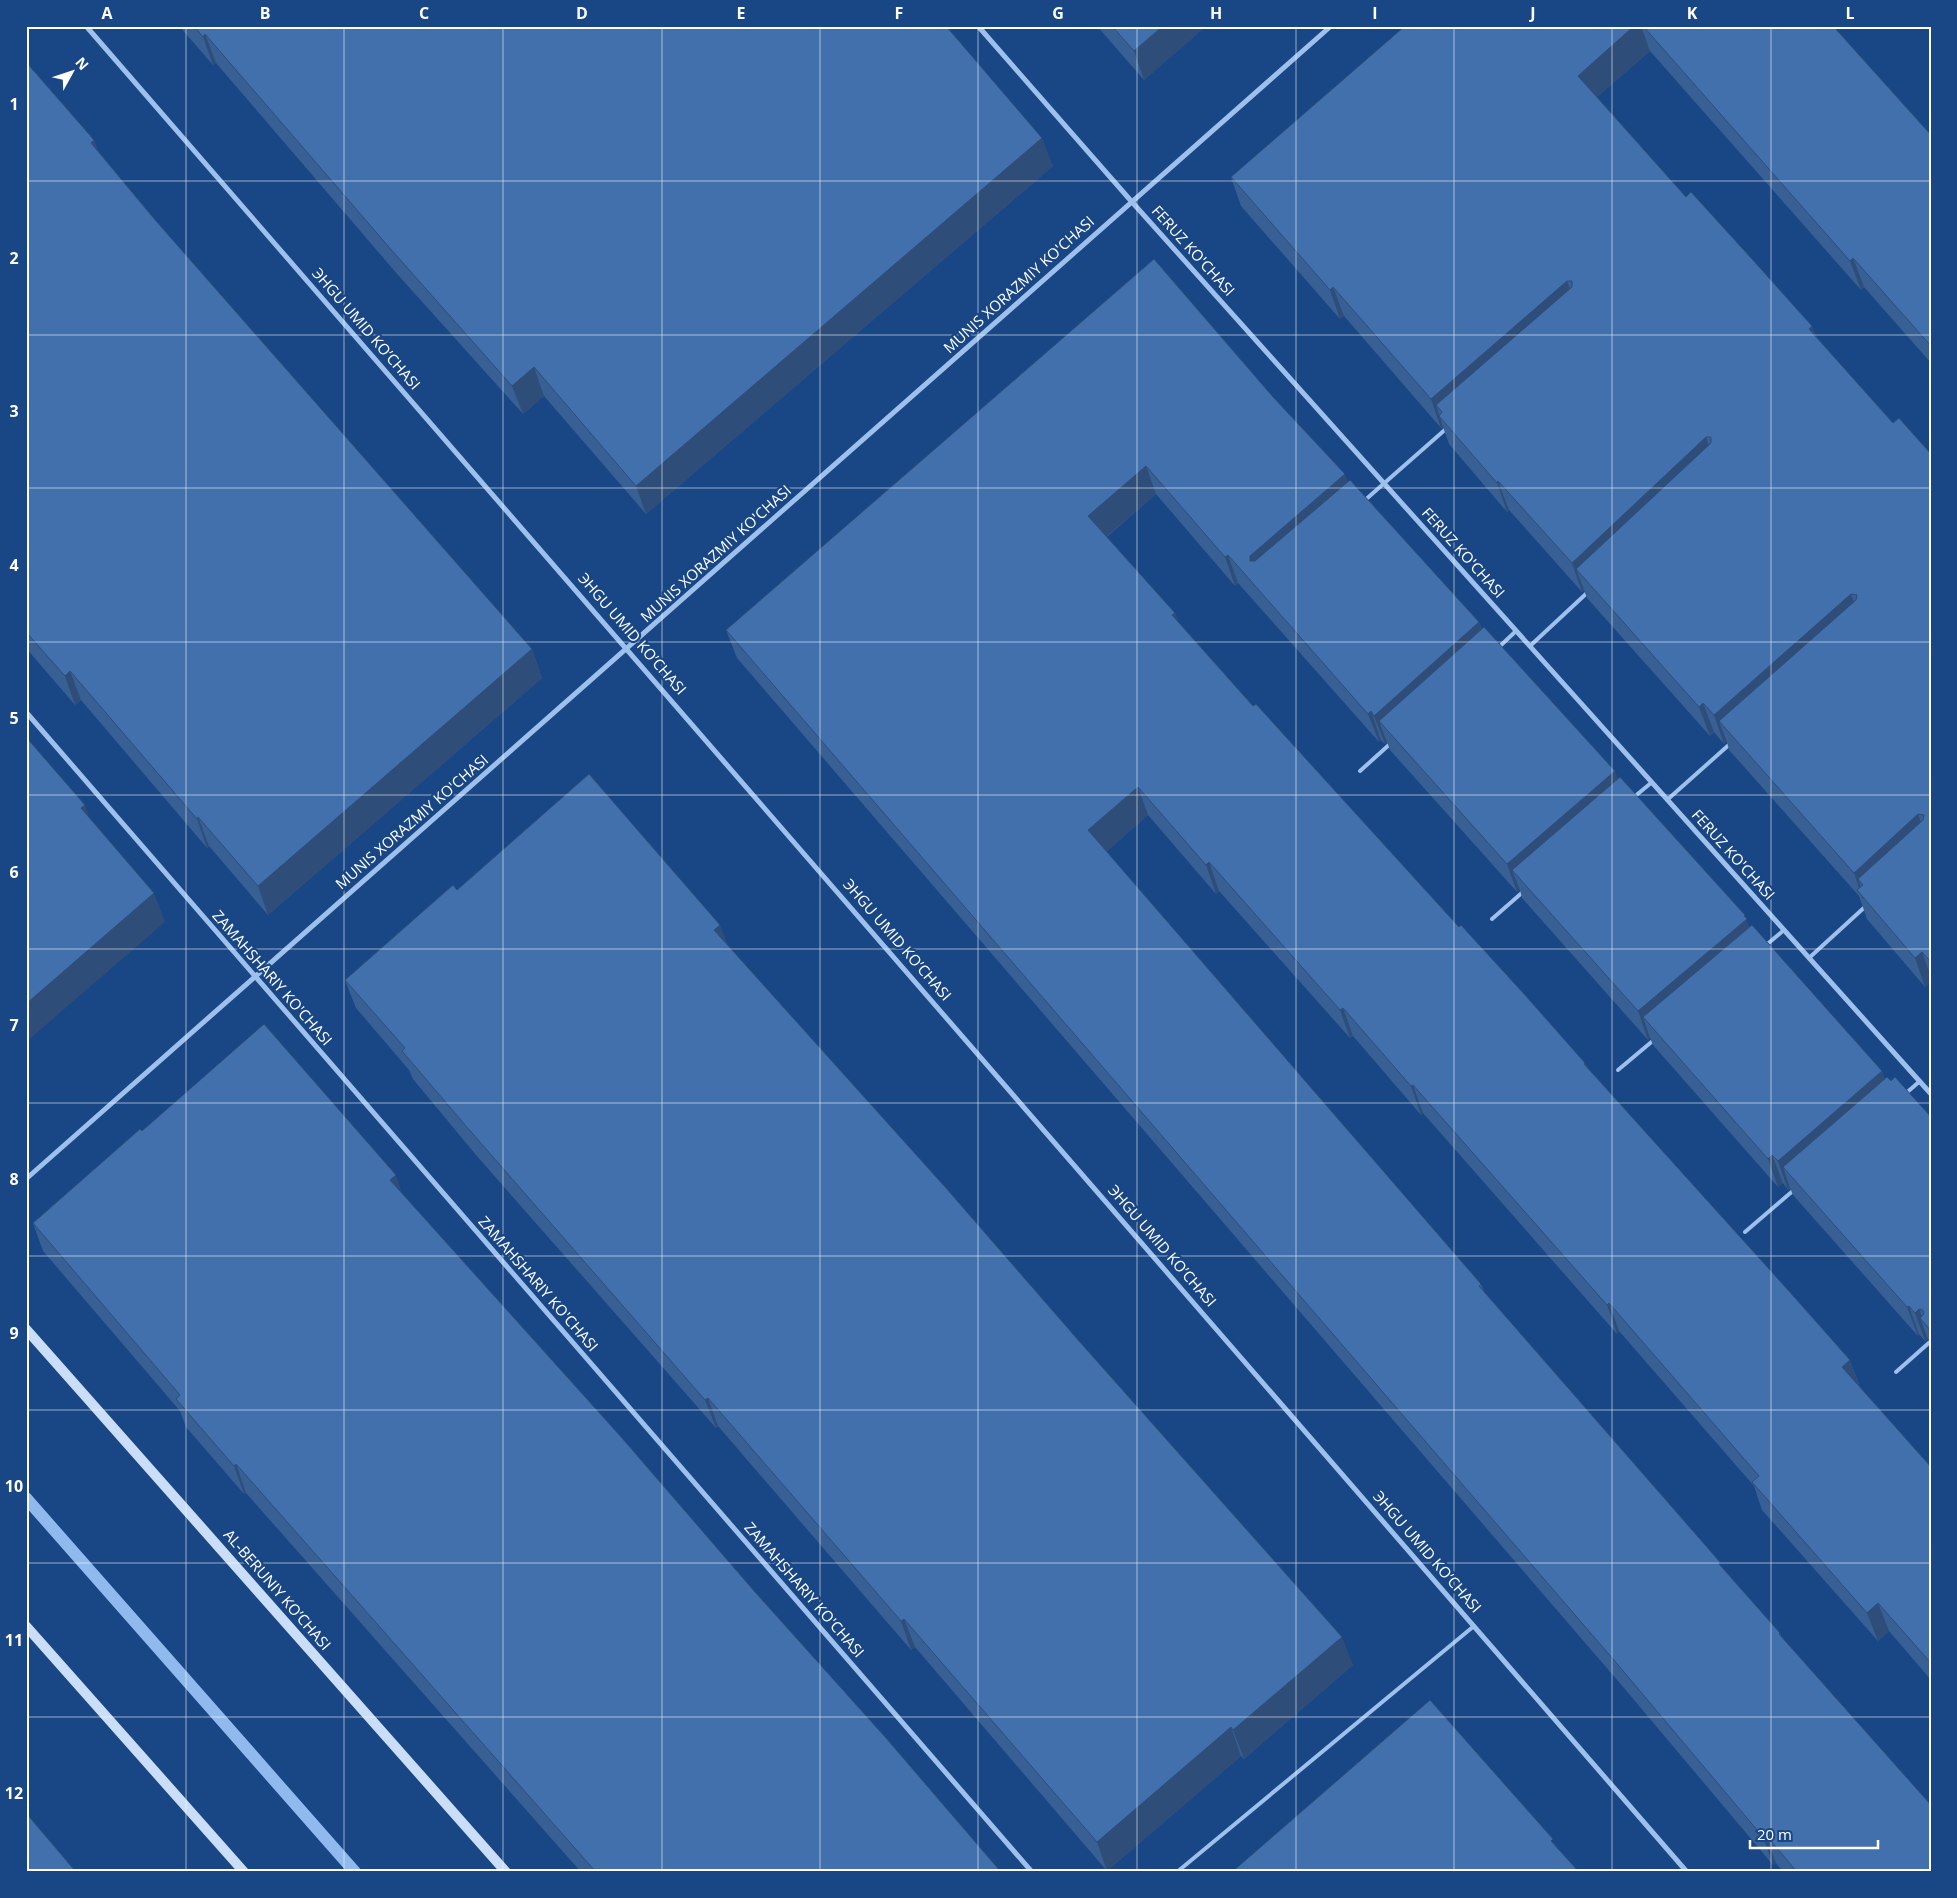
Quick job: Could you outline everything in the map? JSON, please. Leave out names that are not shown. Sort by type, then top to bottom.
[{"type":"main road","name":"AL-BERUNIY KO’CHASI","points":[[26,1329],[506,1872]]},
{"type":"main road","points":[[26,1626],[244,1872]]},
{"type":"street","name":"ЭHGU UMID KO’CHASI","points":[[86,26],[1687,1872]]},
{"type":"street","name":"FERUZ KO'CHASI","points":[[978,26],[1132,202],[1931,1094]]},
{"type":"street","name":"MUNIS XORAZMIY KO'CHASI","points":[[26,1179],[1331,26]]},
{"type":"street","name":"ZAMAHSHARIY KO'CHASI","points":[[26,712],[1032,1872]]},
{"type":"lane","points":[[1361,503],[1452,424]]},
{"type":"lane","points":[[1530,646],[1595,585]]},
{"type":"lane","points":[[1494,651],[1516,631]]},
{"type":"lane","points":[[1360,771],[1398,738]]},
{"type":"lane","points":[[1667,800],[1733,742]]},
{"type":"lane","points":[[1629,802],[1652,783]]},
{"type":"lane","points":[[1492,919],[1530,886]]},
{"type":"lane","points":[[1809,958],[1874,899]]},
{"type":"lane","points":[[1761,949],[1784,930]]},
{"type":"lane","points":[[1618,1070],[1656,1038]]},
{"type":"lane","points":[[1898,1100],[1920,1082]]},
{"type":"lane","points":[[1745,1232],[1796,1188]]},
{"type":"lane","points":[[1896,1372],[1931,1340]]},
{"type":"lane","points":[[1177,1872],[1474,1626]]},
{"type":"building","points":[[194,26],[946,26],[1042,138],[636,486],[534,367],[512,386],[205,34],[203,37]]},
{"type":"building","points":[[1112,26],[1163,26],[1134,51]]},
{"type":"building","points":[[1405,26],[1634,26],[1578,76],[1686,197],[1691,192],[1752,259],[1812,326],[1809,329],[1893,423],[1899,418],[1931,454],[1931,962],[1922,952],[1915,958],[1857,890],[1863,885],[1858,879],[1923,820],[1924,815],[1918,814],[1854,873],[1719,721],[1856,600],[1857,595],[1851,594],[1714,715],[1703,703],[1699,707],[1576,569],[1711,443],[1711,437],[1706,437],[1572,563],[1498,481],[1497,483],[1439,416],[1442,412],[1436,405],[1572,287],[1572,281],[1567,281],[1431,399],[1333,287],[1330,290],[1231,177]]},
{"type":"building","points":[[1643,26],[1833,26],[1931,135],[1931,346],[1853,258],[1850,261]]},
{"type":"building","points":[[26,62],[94,140],[91,143],[156,221],[532,649],[258,886],[198,817],[197,819],[70,671],[65,676],[26,632]]},
{"type":"building","points":[[1154,259],[1273,397],[1345,474],[1250,556],[1250,561],[1255,561],[1350,480],[1479,622],[1374,716],[1371,711],[1368,714],[1228,555],[1225,557],[1146,466],[1088,516],[1175,613],[1172,615],[1253,706],[1256,704],[1459,927],[1461,925],[1788,1290],[1850,1360],[1842,1367],[1931,1467],[1931,1663],[1878,1603],[1867,1613],[1752,1482],[1759,1476],[1609,1303],[1607,1305],[1413,1085],[1411,1086],[1343,1008],[1340,1010],[1209,862],[1206,865],[1138,787],[1088,830],[1481,1284],[1479,1286],[1720,1562],[1719,1564],[1779,1634],[1931,1805],[1931,1872],[1797,1872],[1766,1835],[1763,1837],[1613,1659],[726,630]]},
{"type":"building","points":[[1484,627],[1615,771],[1507,864],[1379,721]]},
{"type":"building","points":[[26,737],[85,805],[81,808],[154,893],[26,1004]]},
{"type":"building","points":[[589,774],[720,925],[714,930],[946,1188],[1342,1637],[1233,1730],[1231,1727],[1097,1842],[904,1619],[901,1621],[708,1398],[705,1400],[466,1126],[402,1051],[405,1048],[345,980],[453,885],[457,890]]},
{"type":"building","points":[[1620,777],[1747,919],[1638,1011],[1512,870]]},
{"type":"building","points":[[1752,925],[1882,1071],[1778,1161],[1772,1155],[1768,1159],[1643,1017]]},
{"type":"building","points":[[264,1024],[396,1175],[390,1180],[622,1438],[755,1592],[886,1738],[1001,1872],[596,1872],[236,1464],[234,1466],[176,1399],[180,1395],[33,1223]]},
{"type":"building","points":[[1887,1077],[1891,1081],[1895,1077],[1931,1117],[1931,1331],[1920,1318],[1924,1314],[1923,1310],[1919,1309],[1915,1313],[1909,1306],[1907,1307],[1783,1167]]},
{"type":"building","points":[[1430,1700],[1553,1839],[1551,1841],[1579,1872],[1232,1872]]},
{"type":"building","points":[[26,1813],[76,1872],[26,1872]]},
{"type":"waterway","points":[[26,1498],[355,1872]]}]
